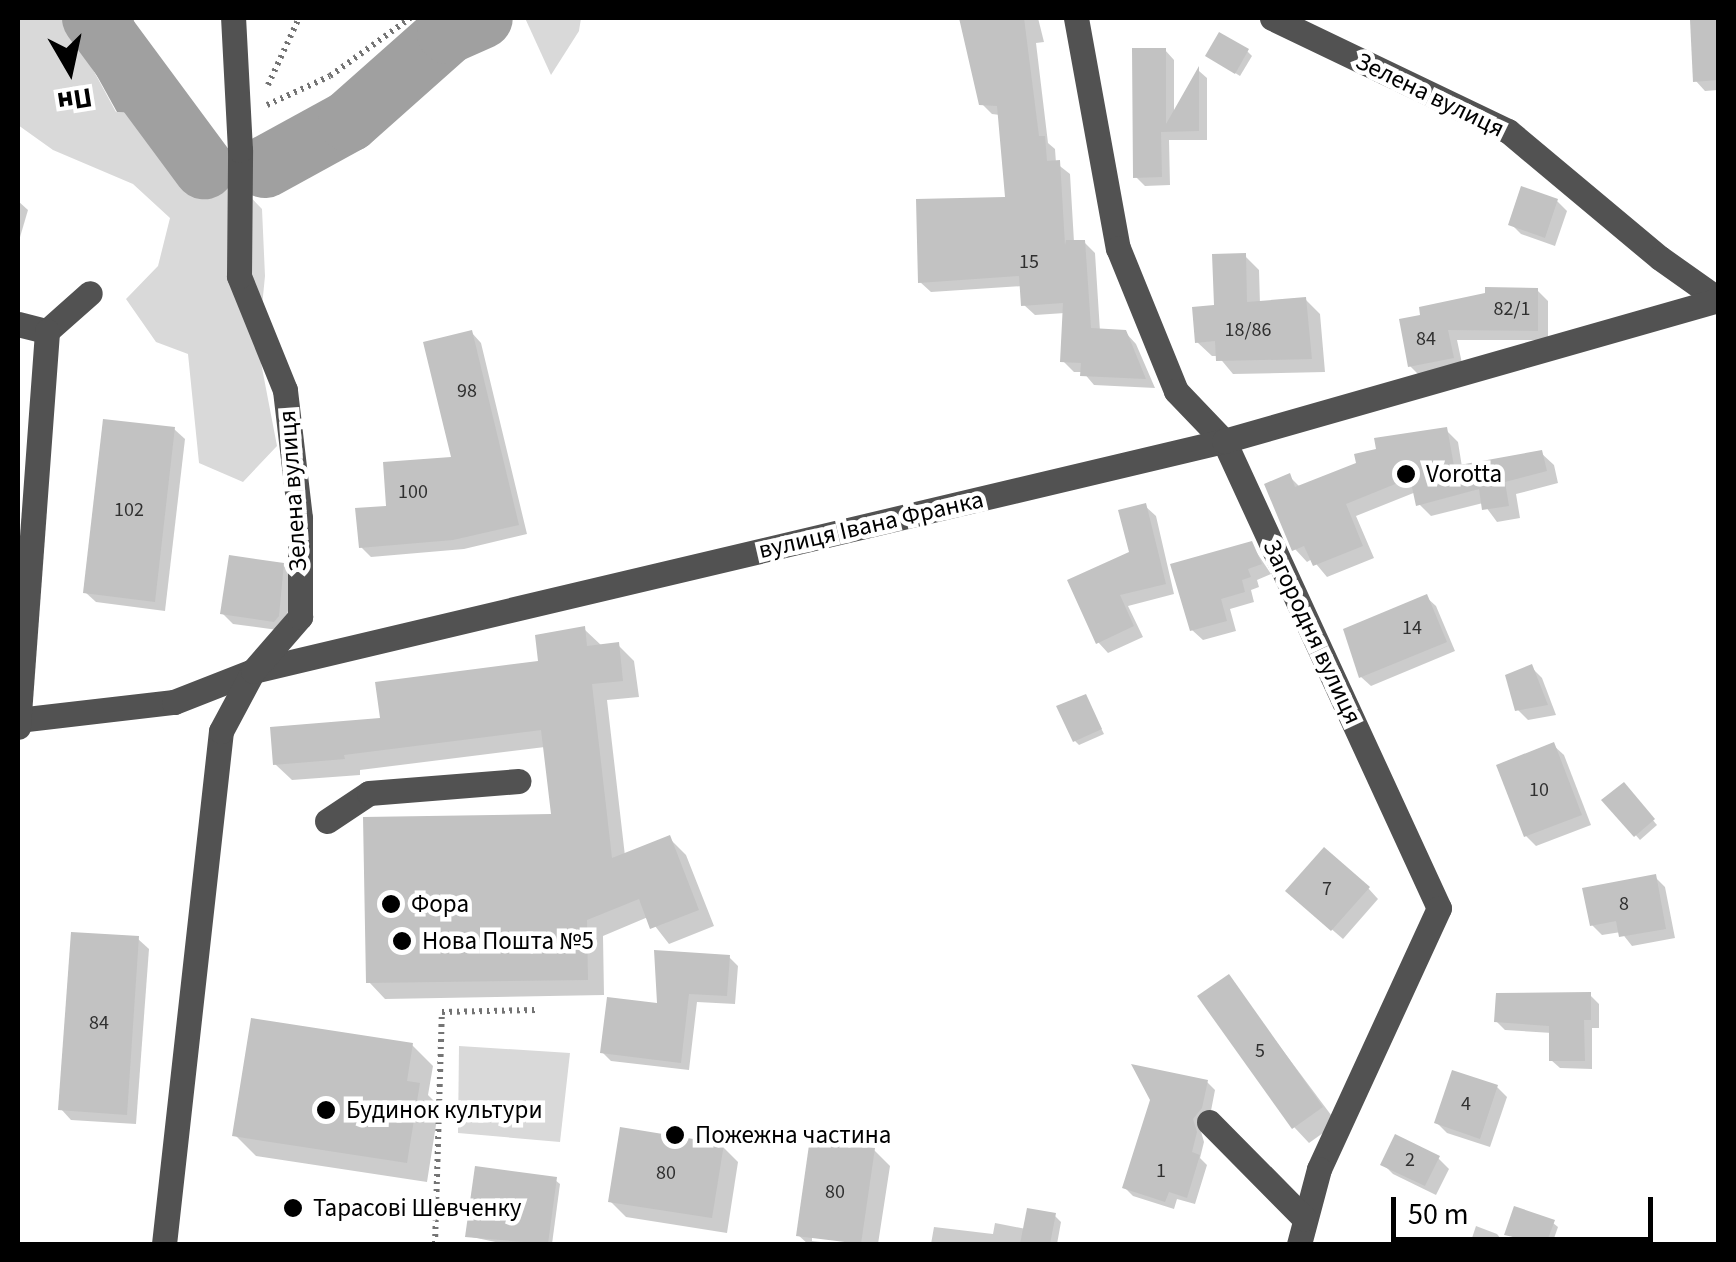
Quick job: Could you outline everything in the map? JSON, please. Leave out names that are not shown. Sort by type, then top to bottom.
[{"type":"street","name":"Зелена вулиця","points":[[164,1244],[222,732],[253,672],[300,617],[300,518],[285,390],[239,276],[240,150],[233,18]]},
{"type":"street","name":"Загородня вулиця","points":[[1076,18],[1118,248],[1176,391],[1224,441],[1438,908],[1320,1170],[1302,1232]]},
{"type":"street","name":"Зелена вулиця","points":[[1272,18],[1508,132],[1660,258],[1718,300]]},
{"type":"street","points":[[18,722],[47,331],[90,293]]},
{"type":"street","name":"вулиця Івана Франка","points":[[18,722],[174,702],[253,672],[1224,441],[1718,300]]},
{"type":"street","points":[[18,324],[47,331]]},
{"type":"street","points":[[327,822],[369,793],[519,782]]},
{"type":"street","points":[[1209,1122],[1302,1232]]},
{"type":"path","points":[[258,110],[330,76],[410,18]]},
{"type":"path","points":[[435,1244],[442,1012],[536,1010]]},
{"type":"shaded area","points":[[18,18],[65,18],[116,112],[164,115],[209,133],[240,186],[262,209],[265,276],[258,347],[277,446],[243,482],[199,463],[188,354],[156,342],[126,299],[158,266],[170,218],[133,184],[53,150],[18,125]]},
{"type":"shaded area","points":[[65,18],[133,18],[164,115],[117,112]]},
{"type":"shaded area","points":[[525,18],[581,18],[579,31],[551,75]]},
{"type":"shaded area","points":[[459,1046],[570,1053],[560,1142],[458,1133]]},
{"type":"building","points":[[959,18],[1024,18],[1039,136],[1045,136],[1047,161],[1060,160],[1065,245],[1066,240],[1085,240],[1091,328],[1126,330],[1146,379],[1080,376],[1081,363],[1060,362],[1063,303],[1021,306],[1019,276],[918,283],[916,199],[1005,197],[997,106],[979,105]]},
{"type":"building","points":[[1718,19],[1718,80],[1693,82],[1690,20]]},
{"type":"building","points":[[1219,32],[1249,49],[1235,74],[1205,56]]},
{"type":"building","points":[[1132,48],[1166,48],[1166,124],[1199,66],[1199,131],[1161,132],[1162,177],[1133,178]]},
{"type":"building","points":[[1521,186],[1558,199],[1545,238],[1508,225]]},
{"type":"building","points":[[1246,253],[1247,302],[1306,297],[1312,359],[1216,361],[1215,341],[1195,343],[1192,307],[1214,305],[1212,254]]},
{"type":"building","points":[[1485,287],[1538,288],[1538,331],[1448,330],[1454,358],[1408,367],[1399,319],[1420,315],[1419,307],[1485,293]]},
{"type":"building","points":[[472,330],[519,525],[453,540],[359,548],[355,508],[386,506],[383,462],[451,457],[423,342]]},
{"type":"building","points":[[103,419],[175,427],[155,602],[83,593]]},
{"type":"building","points":[[1447,427],[1454,466],[1542,450],[1547,471],[1505,482],[1509,506],[1482,510],[1479,489],[1416,506],[1410,478],[1346,504],[1363,546],[1313,566],[1304,546],[1292,551],[1264,484],[1290,473],[1295,487],[1356,463],[1354,454],[1376,449],[1374,438]]},
{"type":"building","points":[[1146,503],[1166,584],[1120,595],[1134,626],[1096,644],[1067,580],[1129,552],[1118,510]]},
{"type":"building","points":[[1252,541],[1262,564],[1248,569],[1251,577],[1242,580],[1245,592],[1221,599],[1227,621],[1190,631],[1170,564]]},
{"type":"building","points":[[229,555],[284,563],[279,616],[274,622],[220,614]]},
{"type":"building","points":[[1427,594],[1447,642],[1359,678],[1343,629]]},
{"type":"building","points":[[585,626],[587,646],[619,642],[623,681],[592,684],[612,858],[670,835],[699,910],[650,929],[639,899],[587,920],[588,980],[366,983],[363,817],[551,814],[541,730],[344,755],[345,759],[273,765],[270,727],[380,718],[375,682],[538,661],[535,635]]},
{"type":"building","points":[[1532,664],[1548,705],[1515,711],[1505,675]]},
{"type":"building","points":[[1086,694],[1102,729],[1073,742],[1056,706]]},
{"type":"building","points":[[1554,742],[1582,815],[1524,837],[1496,765]]},
{"type":"building","points":[[1624,782],[1655,819],[1634,837],[1601,800]]},
{"type":"building","points":[[1324,847],[1370,887],[1331,931],[1285,891]]},
{"type":"building","points":[[1656,874],[1666,929],[1619,937],[1616,921],[1590,926],[1582,888]]},
{"type":"building","points":[[71,932],[139,936],[127,1115],[58,1110]]},
{"type":"building","points":[[654,950],[730,955],[727,996],[689,994],[681,1063],[600,1053],[607,997],[657,1003]]},
{"type":"building","points":[[1229,974],[1323,1107],[1292,1129],[1197,996]]},
{"type":"building","points":[[1591,992],[1591,1020],[1584,1020],[1585,1061],[1549,1061],[1549,1026],[1494,1022],[1496,993]]},
{"type":"building","name":"Будинок культури","points":[[251,1018],[413,1043],[407,1081],[420,1083],[407,1163],[232,1136]]},
{"type":"building","points":[[1131,1064],[1208,1080],[1202,1108],[1193,1119],[1197,1132],[1192,1152],[1200,1155],[1187,1198],[1169,1192],[1165,1202],[1122,1188],[1150,1100]]},
{"type":"building","points":[[1452,1070],[1498,1085],[1480,1139],[1434,1123]]},
{"type":"building","points":[[620,1127],[724,1144],[712,1218],[608,1202]]},
{"type":"building","points":[[1395,1134],[1440,1156],[1425,1186],[1380,1165]]},
{"type":"building","points":[[810,1138],[875,1148],[861,1244],[796,1236]]},
{"type":"building","points":[[475,1166],[557,1177],[548,1244],[465,1237]]},
{"type":"building","points":[[1514,1206],[1555,1220],[1546,1244],[1504,1235]]},
{"type":"building","points":[[1027,1208],[1056,1213],[1050,1244],[1020,1244]]},
{"type":"waterway","points":[[93,18],[204,168]]},
{"type":"waterway","points":[[265,167],[349,121],[448,33],[482,18]]},
{"type":"place","name":"Vorotta","points":[[1406,474]]},
{"type":"place","name":"Фора","points":[[391,904]]},
{"type":"place","name":"Нова Пошта №5","points":[[402,941]]},
{"type":"place","name":"Будинок культури","points":[[326,1110]]},
{"type":"place","name":"Пожежна частина","points":[[675,1135]]},
{"type":"place","name":"Тарасові Шевченку","points":[[293,1208]]}]
